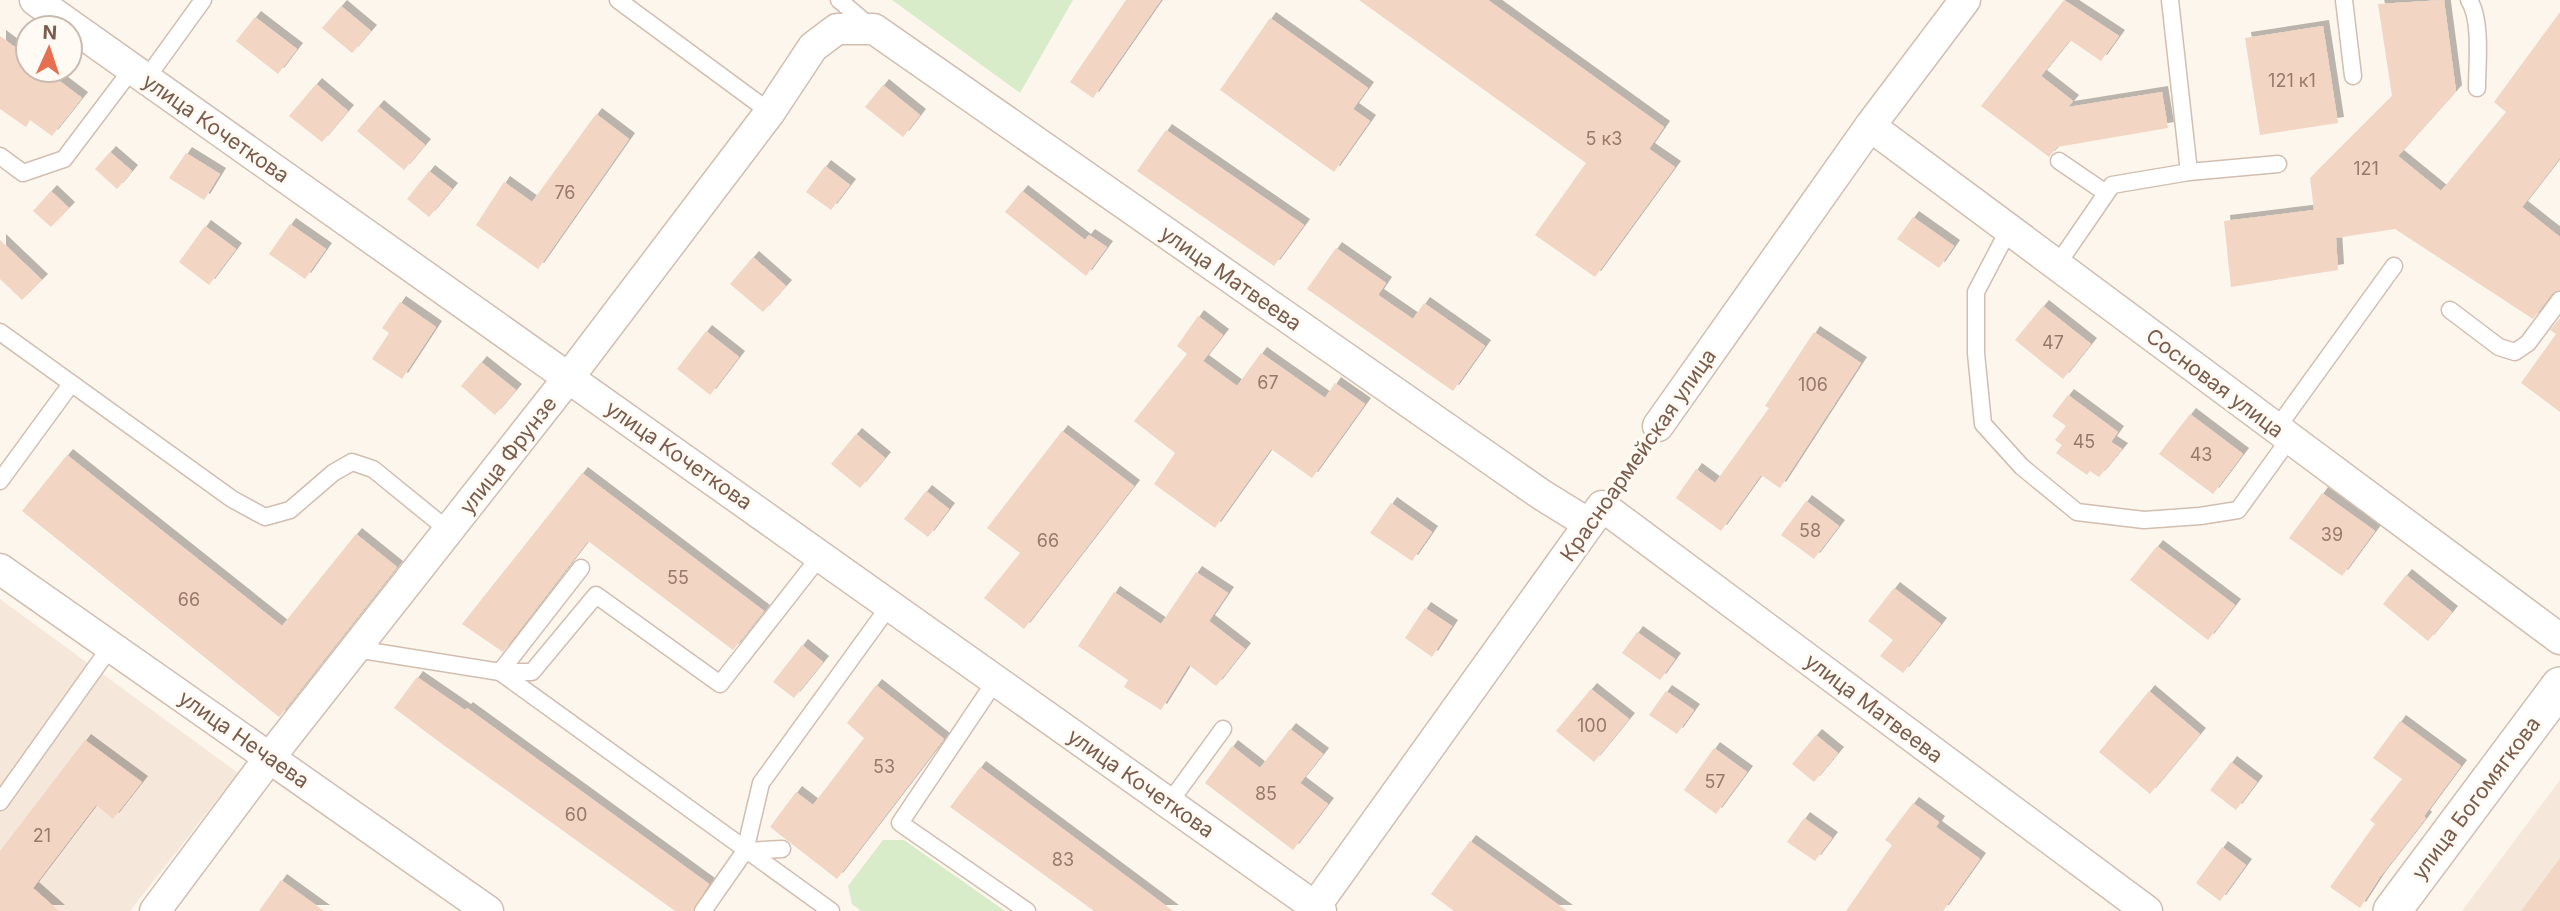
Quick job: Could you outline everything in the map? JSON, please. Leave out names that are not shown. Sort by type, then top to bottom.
[{"type":"street","name":"улица Кочеткова","points":[[35,0],[890,604],[1316,910]]},
{"type":"street","name":"Красноармейская улица","points":[[1658,426],[1870,126],[1965,0]]},
{"type":"street","name":"улица Фрунзе","points":[[155,911],[270,757],[569,377],[770,112],[813,47],[837,29],[874,29]]},
{"type":"street","name":"улица Матвеева","points":[[874,29],[1542,495],[1595,515],[2147,911]]},
{"type":"street","name":"Сосновая улица","points":[[1870,126],[2560,639]]},
{"type":"street","name":"Красноармейская улица","points":[[1316,910],[1595,515]]},
{"type":"street","name":"улица Нечаева","points":[[0,569],[488,911]]},
{"type":"street","name":"улица Богомягкова","points":[[2392,911],[2560,686]]},
{"type":"lane","points":[[0,156],[23,173],[64,159],[204,0]]},
{"type":"lane","points":[[618,0],[770,112]]},
{"type":"lane","points":[[839,0],[874,29]]},
{"type":"lane","points":[[2170,0],[2189,172]]},
{"type":"lane","points":[[2344,0],[2353,76]]},
{"type":"lane","points":[[2469,0],[2473,5],[2477,35],[2477,88]]},
{"type":"lane","points":[[2059,161],[2106,193]]},
{"type":"lane","points":[[2057,265],[2112,185],[2189,172],[2278,164]]},
{"type":"lane","points":[[2009,229],[1976,292],[1976,352],[1983,424],[2022,467],[2077,512],[2144,520],[2238,510],[2283,433],[2393,266]]},
{"type":"lane","points":[[2450,310],[2499,347],[2515,352],[2528,343],[2560,300]]},
{"type":"lane","points":[[0,332],[232,499],[265,517],[290,510],[333,473],[352,462],[373,469],[448,530]]},
{"type":"lane","points":[[0,481],[71,384]]},
{"type":"lane","points":[[356,649],[499,672],[532,672],[596,595],[720,684],[821,555]]},
{"type":"lane","points":[[499,672],[581,568]]},
{"type":"lane","points":[[703,911],[745,851],[761,783],[890,604]]},
{"type":"lane","points":[[0,802],[111,646]]},
{"type":"lane","points":[[499,672],[831,911]]},
{"type":"lane","points":[[996,680],[900,823],[1027,911]]},
{"type":"lane","points":[[1169,803],[1223,729]]},
{"type":"lane","points":[[745,851],[782,849]]},
{"type":"path","name":"Красноармейская улица","points":[[1595,515],[1658,426]]},
{"type":"shaded area","points":[[0,599],[238,773],[130,911],[0,911]]},
{"type":"shaded area","points":[[2560,780],[2560,911],[2462,911]]},
{"type":"green space","points":[[892,0],[1073,0],[1020,93]]},
{"type":"green space","points":[[883,840],[904,840],[1005,911],[861,911],[852,904],[848,886]]},
{"type":"building","points":[[1126,0],[1161,0],[1093,98],[1070,82]]},
{"type":"building","points":[[1359,0],[1488,0],[1664,127],[1649,149],[1675,167],[1595,277],[1535,235],[1586,163]]},
{"type":"building","points":[[2064,0],[2119,36],[2101,61],[2070,40],[2041,76],[2073,101],[2068,107],[2162,92],[2168,128],[2057,147],[2049,157],[1981,106]]},
{"type":"building","points":[[2444,0],[2456,91],[2398,156],[2441,191],[2506,112],[2494,102],[2560,12],[2560,158],[2522,207],[2560,237],[2560,290],[2552,294],[2533,319],[2395,229],[2336,238],[2338,270],[2231,287],[2224,221],[2314,210],[2310,178],[2392,96],[2378,4]]},
{"type":"building","points":[[341,6],[371,31],[352,53],[322,28]]},
{"type":"building","points":[[255,17],[297,49],[278,74],[236,41]]},
{"type":"building","points":[[1270,18],[1368,88],[1353,109],[1370,121],[1334,172],[1220,90]]},
{"type":"building","points":[[2323,26],[2338,123],[2260,135],[2245,38]]},
{"type":"building","points":[[0,36],[14,46],[14,84],[64,84],[82,98],[52,136],[30,120],[26,127],[0,109]]},
{"type":"building","points":[[316,84],[348,111],[322,142],[289,116]]},
{"type":"building","points":[[883,85],[920,115],[903,137],[865,107]]},
{"type":"building","points":[[378,106],[425,145],[404,170],[357,131]]},
{"type":"building","points":[[596,114],[629,139],[538,269],[476,225],[504,182],[532,202]]},
{"type":"building","points":[[1166,130],[1304,225],[1274,266],[1137,171]]},
{"type":"building","points":[[110,152],[132,171],[117,189],[95,169]]},
{"type":"building","points":[[186,153],[220,174],[204,200],[169,178]]},
{"type":"building","points":[[825,166],[850,185],[831,210],[806,192]]},
{"type":"building","points":[[429,171],[452,189],[429,217],[407,199]]},
{"type":"building","points":[[51,191],[69,208],[51,227],[33,211]]},
{"type":"building","points":[[1022,191],[1085,240],[1089,235],[1107,247],[1086,276],[1005,212]]},
{"type":"building","points":[[1913,217],[1954,246],[1939,268],[1897,239]]},
{"type":"building","points":[[290,224],[326,249],[305,279],[269,254]]},
{"type":"building","points":[[205,226],[236,249],[209,285],[179,262]]},
{"type":"building","points":[[0,240],[42,280],[22,300],[0,279]]},
{"type":"building","points":[[1336,248],[1386,283],[1378,295],[1413,319],[1424,303],[1485,346],[1453,391],[1307,289]]},
{"type":"building","points":[[753,257],[786,286],[763,312],[730,284]]},
{"type":"building","points":[[400,302],[436,327],[402,379],[372,359],[389,333],[382,328]]},
{"type":"building","points":[[2043,306],[2091,344],[2063,379],[2015,340]]},
{"type":"building","points":[[1198,316],[1223,335],[1203,361],[1237,386],[1261,353],[1325,398],[1335,383],[1365,404],[1312,478],[1271,449],[1215,528],[1154,484],[1175,453],[1134,421],[1187,354],[1177,346]]},
{"type":"building","points":[[2560,318],[2560,412],[2521,383],[2556,334],[2550,330]]},
{"type":"building","points":[[706,331],[739,357],[710,395],[677,369]]},
{"type":"building","points":[[1814,332],[1861,363],[1780,488],[1761,475],[1721,531],[1676,498],[1696,469],[1715,483],[1769,408],[1765,406]]},
{"type":"building","points":[[481,362],[516,390],[495,415],[461,386]]},
{"type":"building","points":[[2068,395],[2118,432],[2111,442],[2122,449],[2099,477],[2090,471],[2087,475],[2056,453],[2062,445],[2055,440],[2066,426],[2052,416]]},
{"type":"building","points":[[2190,414],[2243,454],[2213,494],[2159,454]]},
{"type":"building","points":[[1062,431],[1134,486],[1024,629],[984,598],[1020,553],[987,528]]},
{"type":"building","points":[[856,434],[885,458],[860,488],[831,464]]},
{"type":"building","points":[[67,455],[282,626],[356,534],[397,567],[279,717],[22,511]]},
{"type":"building","points":[[582,473],[764,611],[733,650],[588,541],[503,652],[462,624]]},
{"type":"building","points":[[926,491],[949,509],[928,537],[904,519]]},
{"type":"building","points":[[2322,493],[2375,531],[2342,576],[2289,538]]},
{"type":"building","points":[[1806,501],[1839,526],[1814,559],[1781,535]]},
{"type":"building","points":[[1391,503],[1432,532],[1412,561],[1370,533]]},
{"type":"building","points":[[2157,546],[2235,605],[2208,640],[2130,580]]},
{"type":"building","points":[[1196,572],[1228,593],[1209,621],[1245,649],[1216,686],[1189,665],[1161,710],[1124,687],[1128,680],[1078,646],[1114,592],[1161,624]]},
{"type":"building","points":[[2406,575],[2452,612],[2428,641],[2383,604]]},
{"type":"building","points":[[1894,588],[1941,624],[1903,673],[1880,656],[1893,640],[1868,621]]},
{"type":"building","points":[[1425,608],[1452,626],[1432,657],[1405,638]]},
{"type":"building","points":[[1637,632],[1675,659],[1660,680],[1622,653]]},
{"type":"building","points":[[802,645],[823,662],[794,698],[773,682]]},
{"type":"building","points":[[417,677],[465,710],[467,708],[709,884],[693,911],[675,911],[394,708]]},
{"type":"building","points":[[876,685],[944,739],[837,879],[770,827],[796,792],[813,805],[864,738],[847,723]]},
{"type":"building","points":[[1591,689],[1629,719],[1594,762],[1556,731]]},
{"type":"building","points":[[1666,691],[1694,710],[1677,734],[1649,715]]},
{"type":"building","points":[[2149,691],[2200,734],[2150,794],[2099,752]]},
{"type":"building","points":[[2400,721],[2461,766],[2360,908],[2330,887],[2375,824],[2370,820],[2402,779],[2373,758]]},
{"type":"building","points":[[1290,729],[1323,754],[1300,783],[1328,804],[1293,850],[1205,783],[1232,746],[1260,768]]},
{"type":"building","points":[[1816,735],[1838,753],[1814,782],[1792,764]]},
{"type":"building","points":[[85,740],[142,782],[113,819],[96,805],[33,888],[59,911],[0,911],[0,851]]},
{"type":"building","points":[[1714,748],[1747,772],[1716,814],[1684,790]]},
{"type":"building","points":[[2231,762],[2257,782],[2236,810],[2210,790]]},
{"type":"building","points":[[980,767],[1173,911],[1094,911],[950,807]]},
{"type":"building","points":[[1913,803],[1939,822],[1936,827],[1980,859],[1943,911],[1846,911],[1892,845],[1885,840]]},
{"type":"building","points":[[1804,818],[1832,838],[1815,861],[1787,842]]},
{"type":"building","points":[[1470,841],[1567,911],[1454,911],[1431,894]]},
{"type":"building","points":[[2222,847],[2246,865],[2220,901],[2196,883]]},
{"type":"building","points":[[2560,858],[2560,911],[2521,911]]},
{"type":"building","points":[[281,880],[324,911],[259,911]]}]
